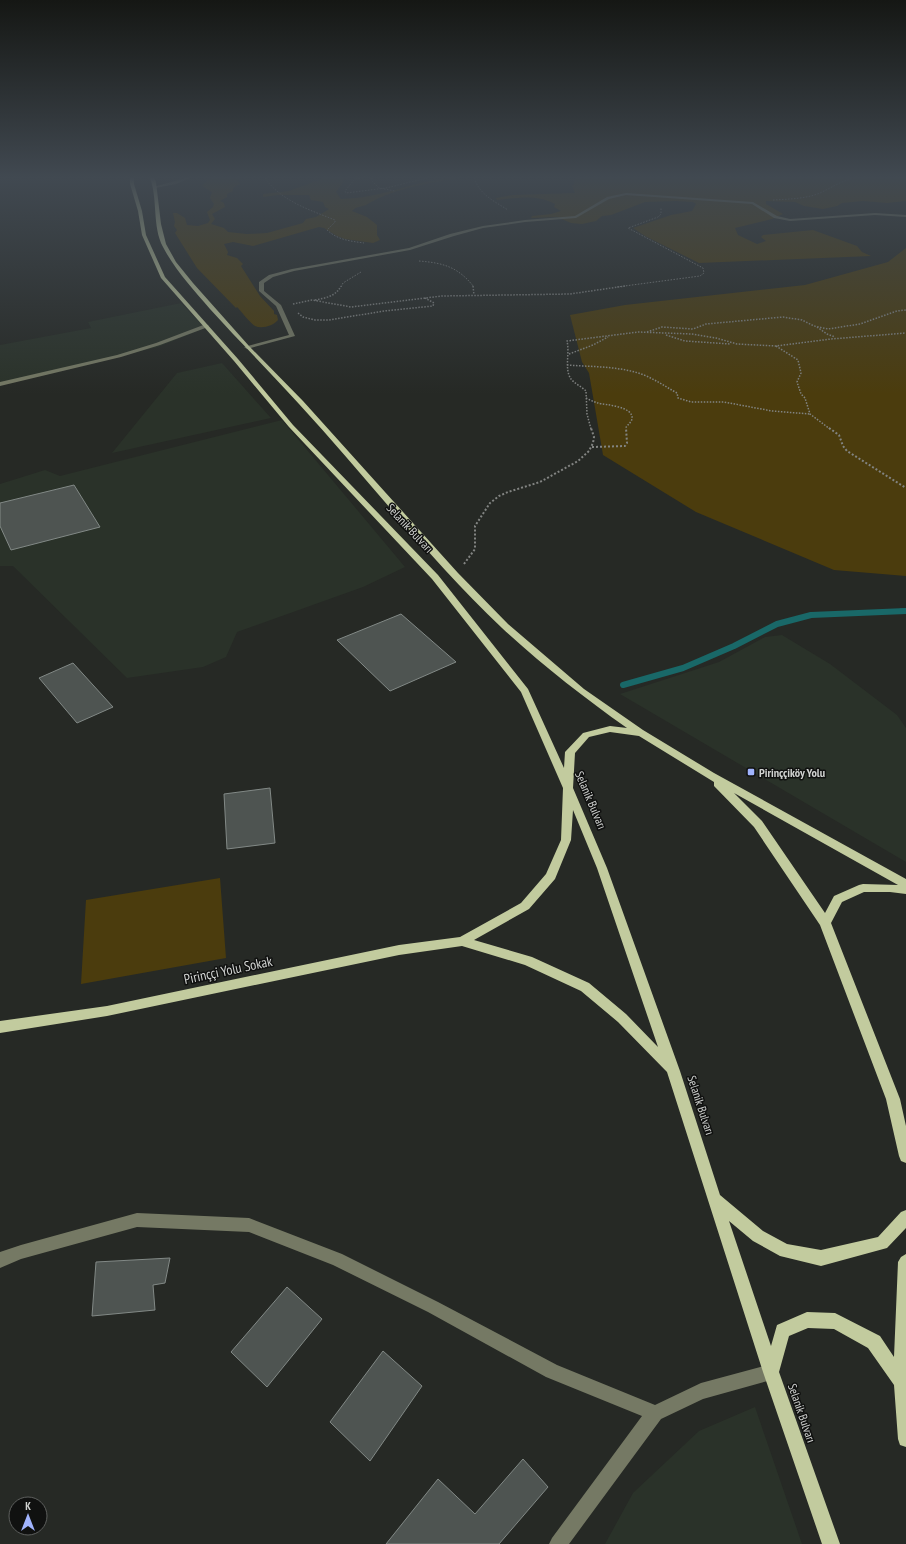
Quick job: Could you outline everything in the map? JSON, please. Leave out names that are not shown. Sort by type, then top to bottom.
[{"type":"main road","name":"Selanik Bulvarı","points":[[150,250],[163,277],[291,426],[434,577],[525,691],[602,868],[673,1071],[771,1372],[830,1544]]},
{"type":"main road","name":"Selanik Bulvarı","points":[[167,250],[174,262],[191,284],[247,347],[301,402],[455,575],[505,626],[544,661],[581,691],[641,733],[710,775]]},
{"type":"main road","points":[[462,941],[525,906],[551,876],[566,840],[570,752],[586,735],[610,729],[641,733]]},
{"type":"main road","points":[[710,775],[906,884]]},
{"type":"main road","points":[[710,775],[758,824],[825,924],[893,1098],[906,1156]]},
{"type":"main road","points":[[825,924],[838,899],[863,888],[890,888],[906,890]]},
{"type":"main road","points":[[462,941],[528,961],[585,987],[622,1018],[673,1071]]},
{"type":"main road","name":"Pirinççi Yolu Sokak","points":[[0,1027],[108,1011],[399,950],[462,941]]},
{"type":"main road","points":[[716,1200],[758,1236],[785,1251],[821,1258],[882,1243],[906,1217]]},
{"type":"main road","points":[[906,1262],[902,1383],[903,1419],[906,1439]]},
{"type":"main road","points":[[771,1372],[783,1330],[807,1320],[835,1321],[874,1342],[902,1383]]},
{"type":"street","points":[[247,347],[292,336],[278,306],[262,291],[261,282],[271,276],[294,270],[403,250]]},
{"type":"street","points":[[0,384],[62,371],[151,346],[206,326]]},
{"type":"street","points":[[0,1260],[21,1252],[137,1220],[249,1225],[337,1259],[434,1307],[552,1371],[655,1413]]},
{"type":"street","points":[[558,1544],[655,1413],[701,1392],[771,1372]]},
{"type":"path","points":[[378,250],[382,253]]},
{"type":"path","points":[[312,300],[351,307],[424,298],[474,295],[570,294],[700,276],[704,273],[702,268],[669,250]]},
{"type":"path","points":[[416,260],[440,263],[457,270],[474,287],[474,295]]},
{"type":"path","points":[[362,272],[343,283],[338,292],[327,298],[294,304],[298,313],[303,317],[322,320],[433,306],[434,303],[424,298]]},
{"type":"path","points":[[816,327],[828,329],[860,324],[897,311],[906,310]]},
{"type":"path","points":[[647,332],[662,327],[693,329],[706,324],[783,317],[802,320],[827,334],[838,338]]},
{"type":"path","points":[[455,575],[475,549],[475,526],[490,503],[499,496],[540,482],[585,456],[591,447],[594,437],[587,414],[586,391],[571,379],[567,368],[567,341],[597,338],[630,332],[647,332],[703,335],[737,344]]},
{"type":"path","points":[[664,334],[685,341],[776,346],[838,338],[906,332]]},
{"type":"path","points":[[568,354],[593,345],[616,334]]},
{"type":"path","points":[[776,346],[798,360],[801,372],[797,382],[801,394],[805,398],[810,414]]},
{"type":"path","points":[[567,365],[643,374],[677,393],[678,398],[682,401],[724,402],[753,409],[810,414],[838,435],[847,451],[906,488]]},
{"type":"path","points":[[586,398],[596,402],[617,405],[630,413],[632,417],[626,427],[627,443],[625,446],[591,447]]},
{"type":"shaded area","points":[[186,250],[227,250],[227,255],[237,258],[243,264],[241,266],[260,296],[274,311],[274,314],[277,315],[278,320],[264,327],[255,326],[197,268]]},
{"type":"shaded area","points":[[673,250],[860,250],[871,256],[699,263]]},
{"type":"shaded area","points":[[903,250],[906,250],[906,576],[834,570],[696,512],[603,455],[589,373],[582,362],[570,315],[625,305],[805,285],[888,262]]},
{"type":"shaded area","points":[[181,303],[205,328],[158,347],[0,385],[0,345],[91,328],[88,322]]},
{"type":"shaded area","points":[[222,363],[271,418],[112,453],[177,373]]},
{"type":"shaded area","points":[[282,420],[405,567],[363,587],[237,632],[226,657],[203,667],[127,678],[13,566],[0,566],[0,484],[45,470],[60,476]]},
{"type":"shaded area","points":[[782,635],[830,664],[897,715],[906,728],[906,862],[620,694],[719,662],[765,637]]},
{"type":"shaded area","points":[[220,878],[226,958],[81,984],[86,900]]},
{"type":"shaded area","points":[[755,1407],[802,1544],[605,1544],[633,1493],[699,1431]]},
{"type":"building","points":[[74,485],[100,527],[11,550],[0,526],[0,503]]},
{"type":"building","points":[[401,614],[456,662],[390,691],[337,640]]},
{"type":"building","points":[[73,663],[113,707],[77,723],[39,678]]},
{"type":"building","points":[[270,788],[275,843],[227,849],[224,794]]},
{"type":"building","points":[[170,1258],[165,1283],[153,1285],[155,1310],[92,1316],[96,1262]]},
{"type":"building","points":[[287,1287],[322,1319],[267,1387],[231,1352]]},
{"type":"building","points":[[383,1351],[422,1386],[370,1461],[330,1422]]},
{"type":"building","points":[[523,1459],[548,1487],[499,1544],[386,1544],[438,1479],[475,1514]]},
{"type":"waterway","points":[[623,685],[683,668],[734,646],[777,624],[811,615],[906,611],[901,611]]},
{"type":"place","name":"Pirinççiköy Yolu","points":[[751,772]]}]
